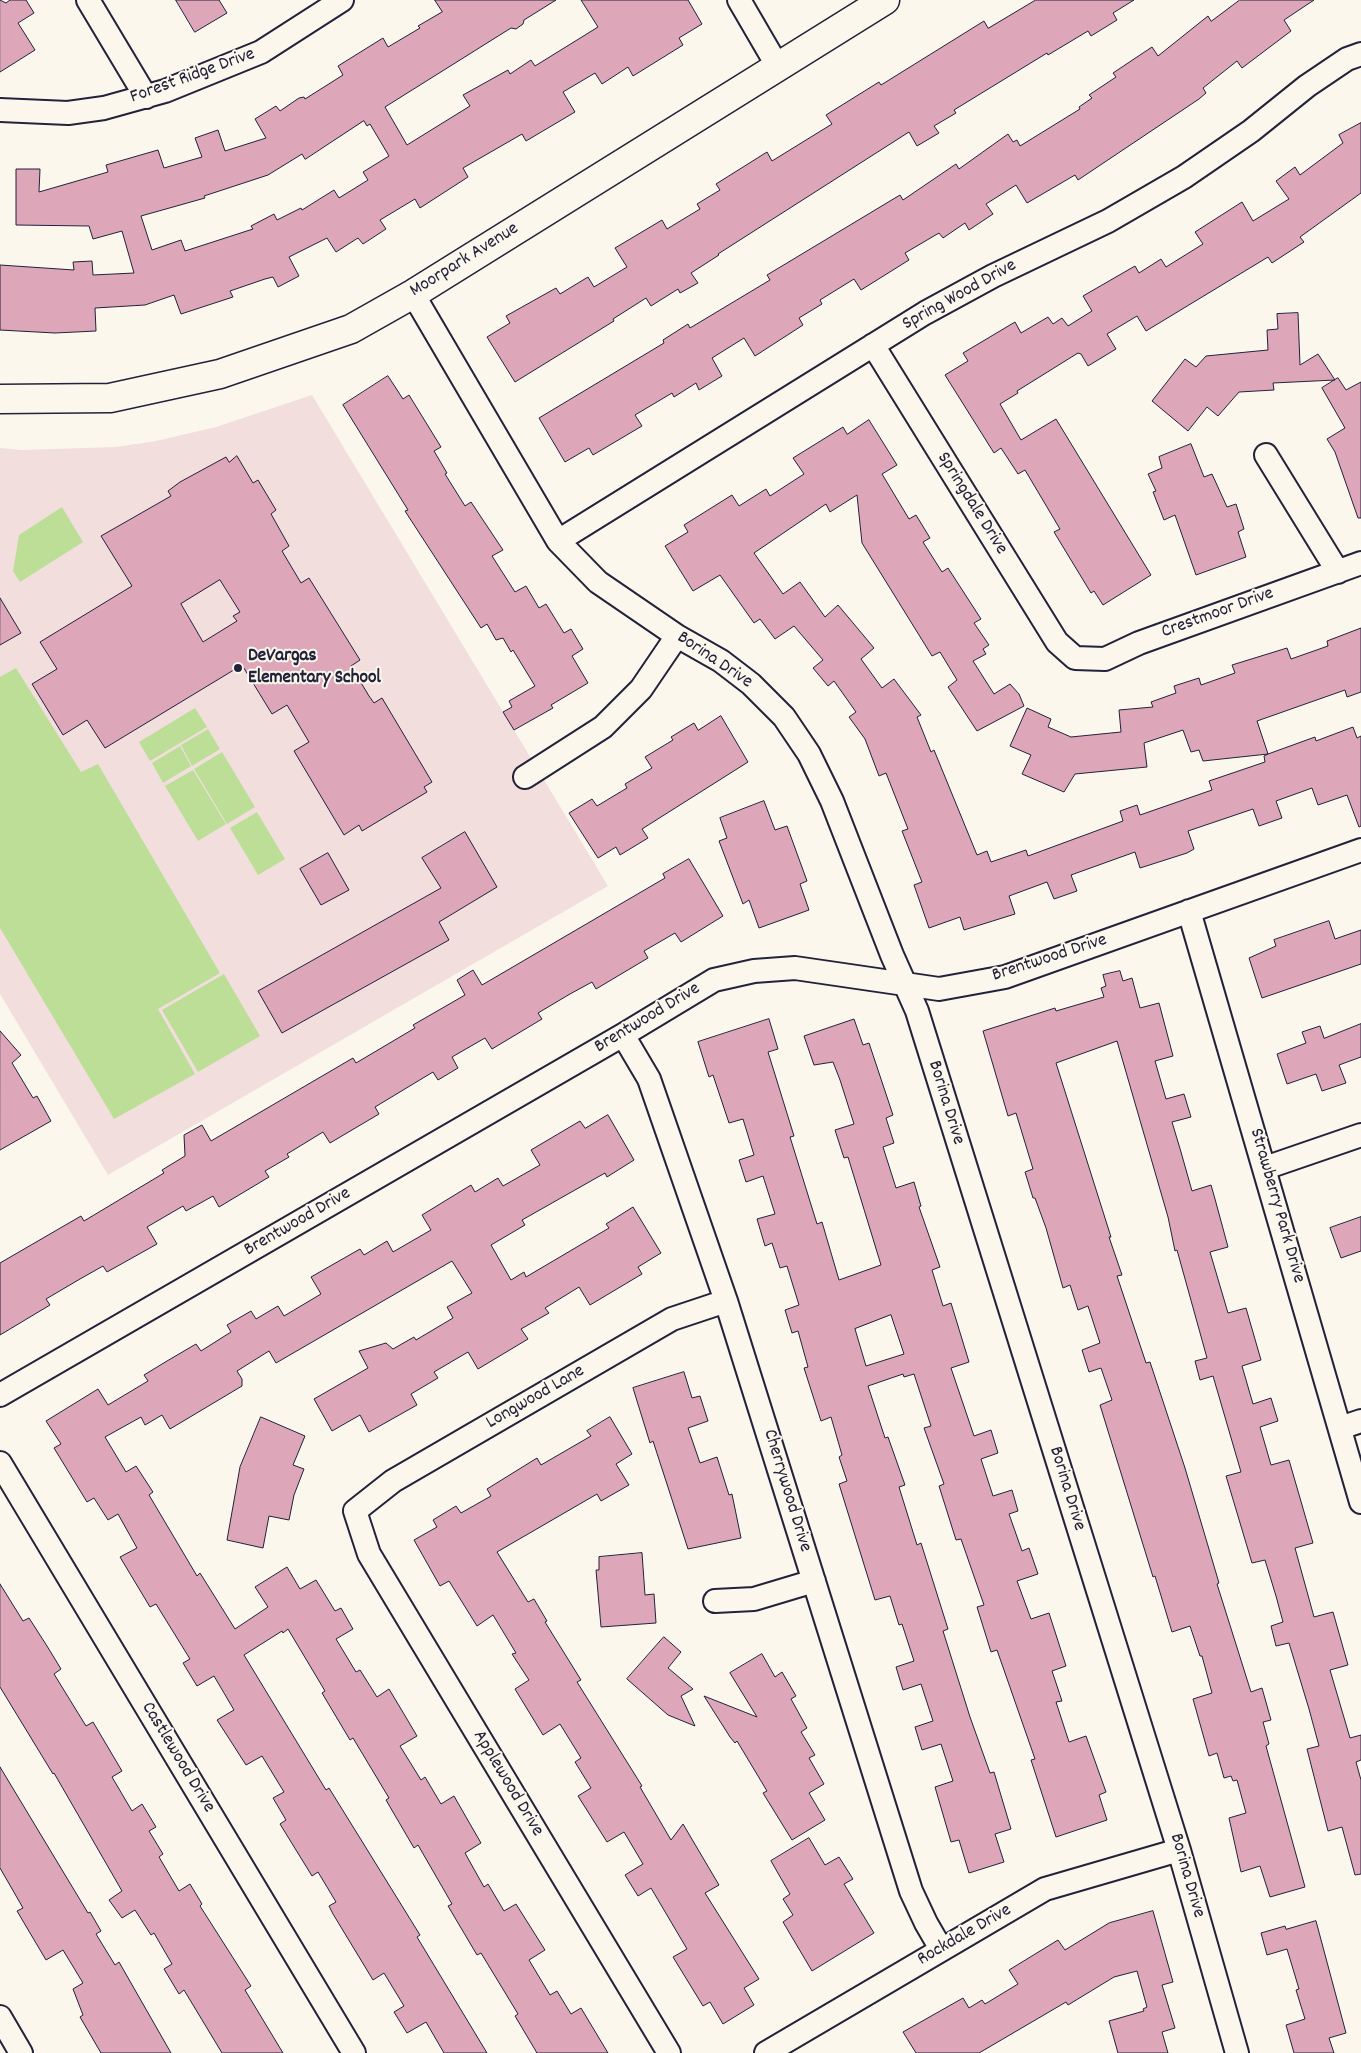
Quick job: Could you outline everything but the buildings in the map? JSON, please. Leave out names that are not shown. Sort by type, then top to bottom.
[{"type":"main road","name":"Moorpark Avenue","points":[[0,399],[110,398],[220,374],[351,328],[413,294],[885,0]]},
{"type":"street","points":[[88,0],[146,97]]},
{"type":"street","name":"Forest Ridge Drive","points":[[0,110],[68,113],[104,108],[146,97],[201,78],[261,52],[342,0]]},
{"type":"street","points":[[739,0],[778,66]]},
{"type":"street","name":"Spring Wood Drive","points":[[558,541],[925,313],[993,276],[1108,221],[1184,177],[1251,131],[1308,86],[1347,59],[1361,54]]},
{"type":"street","name":"Borina Drive","points":[[413,294],[558,541],[598,582],[677,636],[721,661],[751,684],[784,718],[809,754],[832,801],[905,986],[917,1011],[1179,1850],[1237,2053]]},
{"type":"street","name":"Springdale Drive","points":[[874,345],[1057,642],[1075,658]]},
{"type":"street","points":[[1266,455],[1338,572]]},
{"type":"street","name":"Crestmoor Drive","points":[[1075,658],[1105,659],[1139,643],[1361,563]]},
{"type":"street","points":[[525,776],[603,727],[641,688],[677,636]]},
{"type":"street","name":"Brentwood Drive","points":[[0,1396],[624,1035],[714,980],[754,971],[795,968],[905,986],[946,989],[1005,976],[1361,850]]},
{"type":"street","name":"Strawberry Park Drive","points":[[1190,911],[1265,1168],[1351,1425],[1361,1502]]},
{"type":"street","name":"Cherrywood Drive","points":[[624,1035],[649,1079],[726,1301],[911,1891],[926,1923],[942,1949]]},
{"type":"street","points":[[1265,1168],[1361,1135]]},
{"type":"street","name":"Longwood Lane","points":[[355,1511],[393,1481],[672,1319],[726,1301]]},
{"type":"street","name":"Castlewood Drive","points":[[0,1463],[354,2053]]},
{"type":"street","name":"Applewood Drive","points":[[355,1511],[369,1554],[669,2053]]},
{"type":"street","points":[[715,1601],[754,1599],[814,1581]]},
{"type":"street","name":"Rockdale Drive","points":[[766,2053],[1045,1889],[1179,1850]]},
{"type":"street","points":[[0,2018],[21,2053]]},
{"type":"shaded area","name":"DeVargas Elementary School","points":[[312,395],[608,886],[108,1175],[0,994],[0,448],[21,450],[116,447],[156,441],[216,427]]},
{"type":"green space","points":[[62,507],[83,542],[20,582],[13,571],[19,535]]},
{"type":"green space","points":[[16,668],[81,772],[98,764],[220,973],[158,1009],[195,1074],[114,1119],[0,928],[0,677]]},
{"type":"green space","points":[[195,708],[207,727],[150,761],[139,742]]},
{"type":"green space","points":[[208,729],[220,749],[192,766],[181,745]]},
{"type":"green space","points":[[180,746],[191,766],[163,783],[152,763]]},
{"type":"green space","points":[[222,752],[255,807],[227,824],[194,769]]},
{"type":"green space","points":[[193,770],[226,824],[198,841],[165,786]]},
{"type":"green space","points":[[257,812],[285,859],[258,875],[230,828]]},
{"type":"green space","points":[[224,974],[260,1036],[198,1072],[162,1010]]},
{"type":"place","name":"DeVargas Elementary School","points":[[238,668]]}]
